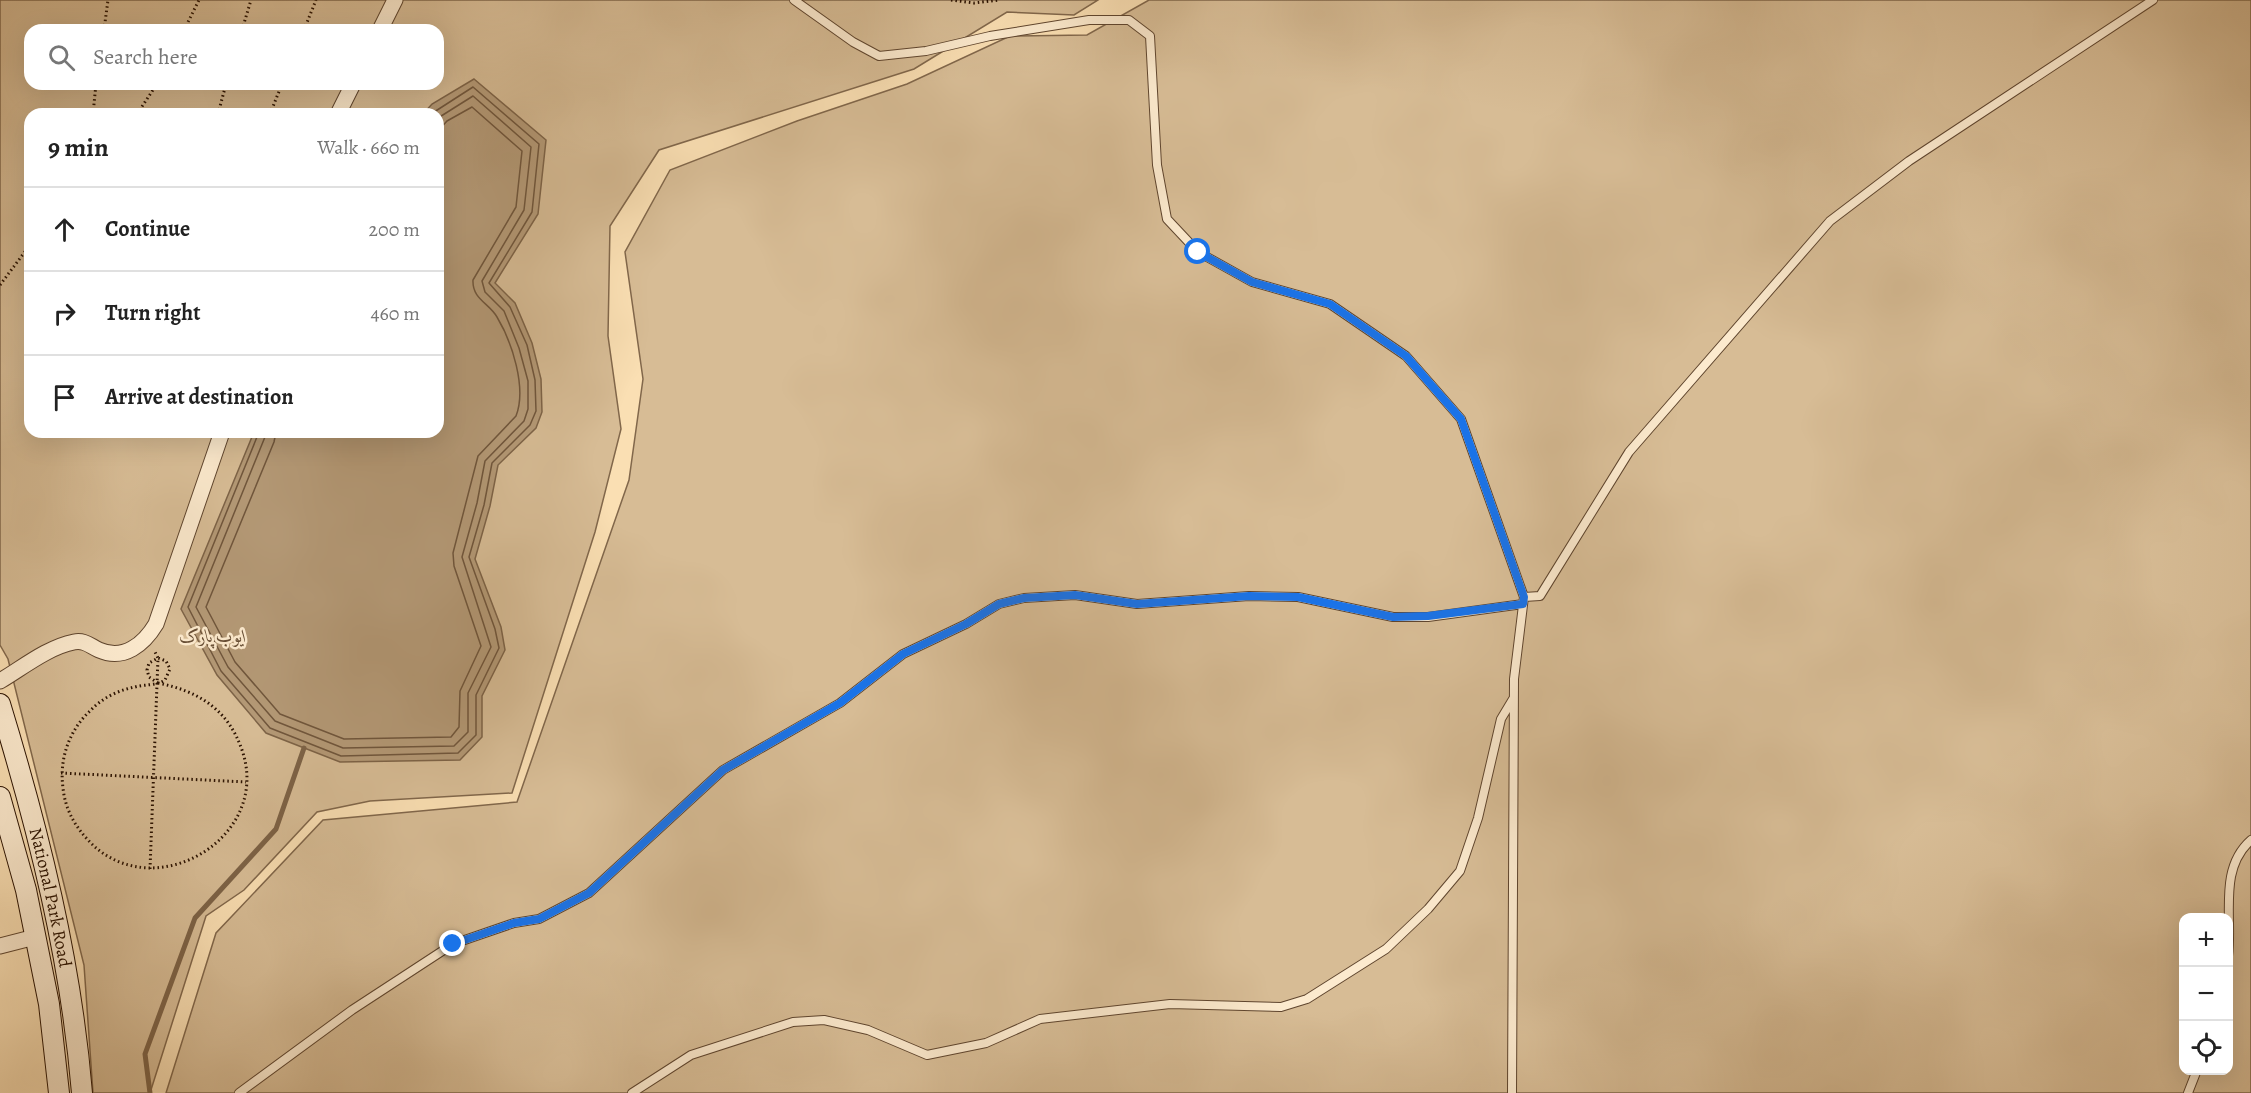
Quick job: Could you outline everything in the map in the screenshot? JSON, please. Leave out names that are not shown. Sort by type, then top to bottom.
[{"type":"main road","name":"National Park Road","points":[[0,704],[31,806],[52,894],[78,1046],[82,1093]]},
{"type":"main road","name":"National Park Road","points":[[0,797],[50,1004],[59,1093]]},
{"type":"street","points":[[383,24],[395,0]]},
{"type":"street","points":[[341,108],[350,90]]},
{"type":"street","points":[[0,681],[72,642],[88,643],[112,653],[126,652],[148,638],[156,624],[220,438]]},
{"type":"street","points":[[0,945],[35,937]]},
{"type":"lane","points":[[794,0],[853,42],[879,56],[926,51],[990,36],[1089,20],[1129,20],[1150,36],[1157,165],[1167,219],[1198,252],[1252,282],[1330,304],[1406,356],[1461,419],[1523,600],[1513,698],[1512,1093]]},
{"type":"lane","points":[[239,1093],[352,1010],[453,944],[514,923],[539,919],[589,893],[723,770],[840,703],[903,654],[966,624],[999,604],[1024,598],[1075,595],[1137,604],[1249,596],[1298,597],[1393,617],[1404,617],[1428,616],[1540,596],[1629,452],[1830,221],[1908,161],[2153,0]]},
{"type":"lane","points":[[632,1093],[691,1055],[793,1022],[824,1020],[868,1030],[927,1055],[986,1043],[1040,1019],[1170,1004],[1281,1007],[1307,999],[1386,949],[1428,909],[1460,872],[1478,818],[1502,719],[1513,698]]},
{"type":"lane","points":[[2230,913],[2230,883],[2236,858],[2251,840]]},
{"type":"lane","points":[[2188,1093],[2195,1075]]},
{"type":"path","points":[[105,24],[108,0]]},
{"type":"path","points":[[187,24],[199,0]]},
{"type":"path","points":[[244,24],[250,0]]},
{"type":"path","points":[[306,24],[316,0]]},
{"type":"path","points":[[951,0],[974,3],[999,0]]},
{"type":"path","points":[[94,108],[95,90]]},
{"type":"path","points":[[141,108],[153,90]]},
{"type":"path","points":[[220,108],[224,90]]},
{"type":"path","points":[[272,108],[280,90]]},
{"type":"path","points":[[0,285],[24,253]]},
{"type":"path","points":[[148,638],[158,658],[150,869]]},
{"type":"path","points":[[158,658],[149,663],[148,677],[158,683],[182,688],[204,699],[222,714],[236,734],[242,750],[246,782],[237,816],[216,844],[196,858],[174,866],[150,869],[122,864],[96,850],[76,828],[64,802],[61,773],[65,749],[75,727],[91,709],[111,695],[134,687],[158,683],[165,680],[170,669],[166,661],[158,658]]},
{"type":"path","points":[[61,773],[246,782]]},
{"type":"green space","name":"ایوب پارک","points":[[0,0],[1098,0],[1074,15],[1007,12],[914,69],[659,150],[610,226],[608,336],[621,429],[595,532],[512,793],[370,801],[317,812],[244,890],[206,916],[150,1093],[93,1093],[84,965],[8,659],[0,645]]},
{"type":"green space","points":[[1149,0],[2251,0],[2251,1093],[166,1093],[216,933],[323,820],[517,802],[629,480],[643,379],[625,252],[670,170],[797,121],[907,84],[1010,36],[1087,35]]},
{"type":"water","points":[[474,79],[546,140],[538,214],[495,283],[515,303],[532,343],[541,379],[542,412],[536,428],[498,465],[490,506],[475,559],[501,627],[505,650],[482,696],[482,737],[460,760],[340,762],[266,733],[217,675],[181,609],[252,438],[444,438],[444,108],[428,108]]},
{"type":"waterway","points":[[150,1093],[145,1054],[195,918],[276,829],[304,748]]},
{"type":"route","points":[[453,944],[514,923],[539,919],[589,893],[723,770],[764,744],[840,703],[903,654],[966,624],[999,604],[1024,598],[1075,595],[1103,597],[1137,604],[1249,596],[1298,597],[1393,617],[1428,616],[1523,604],[1524,597],[1461,419],[1406,356],[1330,304],[1252,282],[1198,252]]}]
